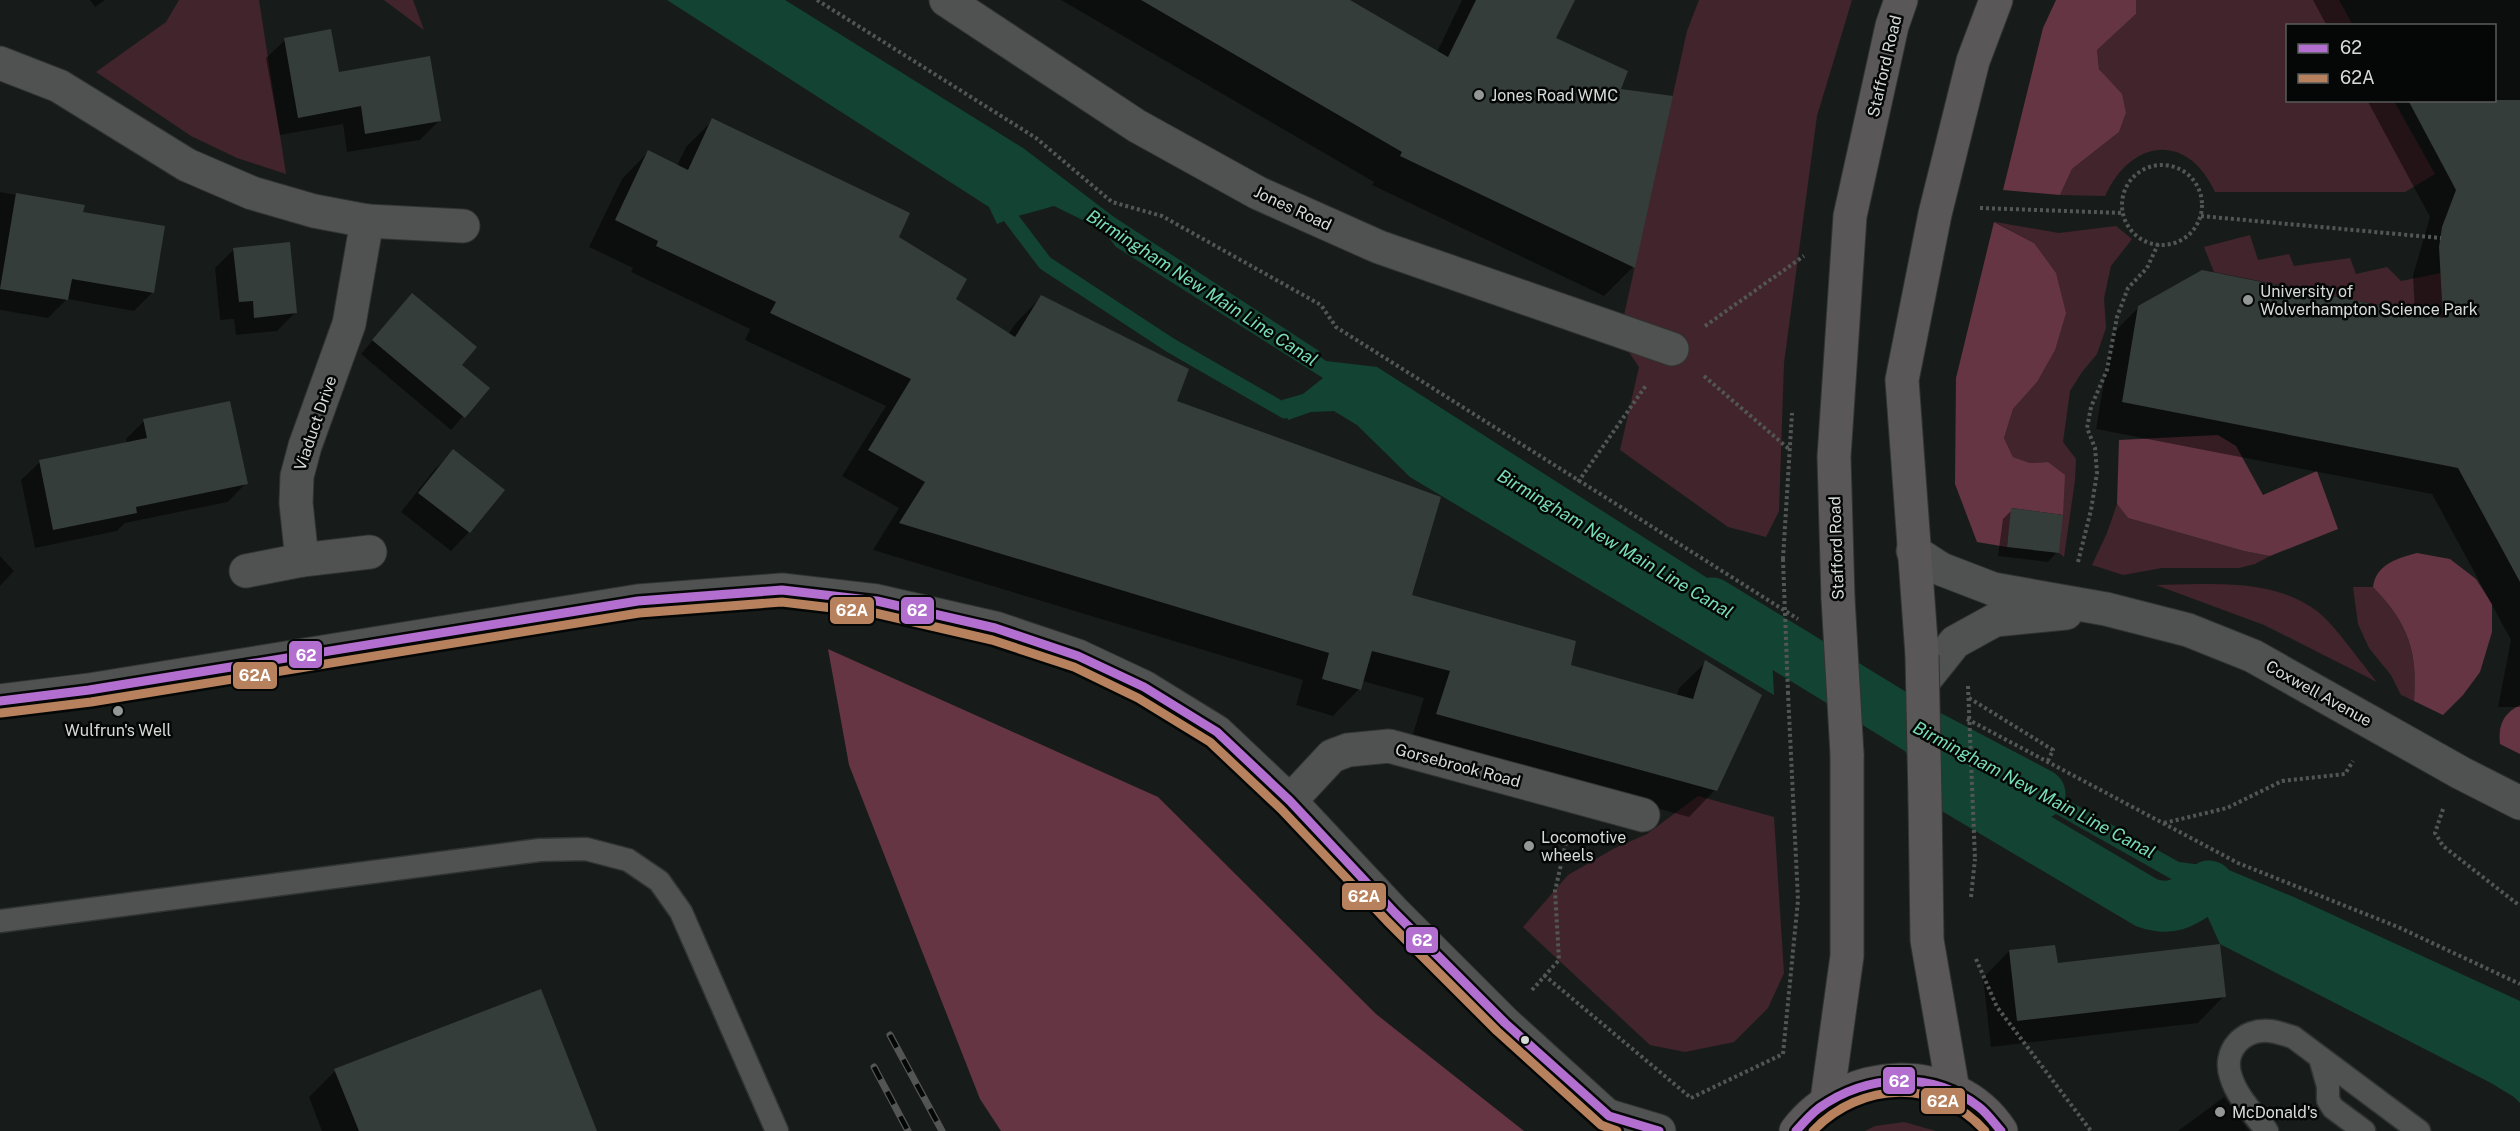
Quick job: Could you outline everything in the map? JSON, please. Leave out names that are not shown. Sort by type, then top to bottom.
[{"type":"highway","name":"Stafford Road","points":[[1827,1100],[1847,956],[1847,754],[1838,598],[1834,457],[1850,216],[1892,26],[1901,0]]},
{"type":"highway","points":[[1953,1090],[1927,940],[1925,800],[1927,667],[1913,551],[1902,380],[1935,214],[1972,62],[1996,0]]},
{"type":"highway","points":[[1796,1131],[1805,1119],[1827,1100],[1866,1083],[1907,1079],[1953,1090],[1974,1104],[1996,1123],[2001,1131]]},
{"type":"street","name":"Jones Road","points":[[946,0],[1137,126],[1258,193],[1379,248],[1672,349]]},
{"type":"street","points":[[0,63],[59,86],[187,165],[252,193],[314,211],[368,221],[463,226]]},
{"type":"street","name":"Viaduct Drive","points":[[302,560],[296,502],[297,476],[305,446],[349,324],[368,221]]},
{"type":"street","name":"Coxwell Avenue","points":[[1913,551],[1941,569],[1993,589],[2106,609],[2188,630],[2253,656],[2520,804]]},
{"type":"street","points":[[246,571],[302,560],[370,552]]},
{"type":"street","points":[[0,701],[101,688],[638,601],[782,590],[877,601],[995,628],[1078,656],[1144,687],[1217,732],[1290,801],[1395,913],[1505,1023],[1617,1124],[1659,1131]]},
{"type":"street","name":"Coxwell Avenue","points":[[1927,667],[1955,642],[1995,620],[2106,609]]},
{"type":"street","name":"Gorsebrook Road","points":[[1290,801],[1332,756],[1348,750],[1389,746],[1643,815]]},
{"type":"lane","points":[[0,921],[540,850],[586,849],[628,860],[659,880],[681,912],[777,1131]]},
{"type":"lane","points":[[2267,1131],[2231,1078],[2228,1060],[2232,1047],[2243,1037],[2254,1032],[2271,1031],[2293,1037],[2419,1131]]},
{"type":"lane","points":[[2320,1058],[2328,1086],[2328,1100],[2333,1108],[2364,1131]]},
{"type":"path","points":[[817,0],[1036,138],[1112,202],[1162,216],[1322,305],[1336,327],[1578,482],[1800,620]]},
{"type":"path","points":[[2155,165],[2167,165],[2180,169],[2191,177],[2199,188],[2202,202],[2201,216],[2195,228],[2185,238],[2172,243],[2146,242],[2127,225],[2123,213],[2124,194],[2133,178],[2143,170],[2155,165]]},
{"type":"path","points":[[1971,208],[2123,213]]},
{"type":"path","points":[[1578,482],[1672,349],[1807,254],[1850,216]]},
{"type":"path","points":[[2201,216],[2441,238]]},
{"type":"path","points":[[2068,602],[2091,510],[2097,473],[2095,448],[2087,428],[2091,407],[2107,370],[2117,317],[2128,288],[2147,268],[2158,244]]},
{"type":"path","points":[[1672,349],[1788,449],[1834,457]]},
{"type":"path","points":[[1691,1098],[1783,1054],[1798,900],[1783,559]]},
{"type":"path","points":[[1968,686],[1975,859],[1970,905]]},
{"type":"path","points":[[1969,698],[2053,750],[2048,761]]},
{"type":"path","points":[[1961,716],[2238,863],[2398,927],[2520,984]]},
{"type":"path","points":[[2164,823],[2227,808],[2282,782],[2345,774],[2373,723]]},
{"type":"path","points":[[2462,773],[2440,815],[2435,832],[2443,846],[2520,906]]},
{"type":"path","points":[[1558,960],[1555,891],[1576,798]]},
{"type":"path","points":[[1971,949],[1997,1007],[2091,1131]]},
{"type":"path","points":[[1544,975],[1691,1098]]},
{"type":"path","points":[[1689,1109],[1691,1098]]},
{"type":"shaded area","points":[[179,0],[259,0],[286,174],[237,158],[191,136],[96,72],[166,22]]},
{"type":"shaded area","points":[[384,0],[413,0],[424,30]]},
{"type":"shaded area","points":[[1699,0],[1852,0],[1817,116],[1784,363],[1779,511],[1766,537],[1728,527],[1620,450],[1639,367],[1619,338],[1687,31]]},
{"type":"shaded area","points":[[2056,0],[2136,0],[2136,14],[2097,50],[2099,69],[2122,94],[2126,113],[2119,132],[2072,169],[2060,195],[2003,190],[2043,28]]},
{"type":"shaded area","points":[[2136,0],[2339,0],[2352,24],[2286,24],[2286,102],[2395,102],[2435,174],[2405,192],[2215,192],[2203,172],[2190,159],[2175,151],[2159,150],[2144,154],[2129,163],[2116,177],[2105,196],[2060,195],[2072,169],[2119,132],[2126,113],[2099,68],[2097,50],[2136,14]]},
{"type":"shaded area","points":[[1994,222],[2034,243],[2056,273],[2066,313],[2055,350],[2037,382],[2013,409],[2004,438],[2013,457],[2030,463],[2048,462],[2065,475],[2063,515],[2012,508],[2007,547],[1977,542],[1955,484],[1956,378]]},
{"type":"shaded area","points":[[1995,222],[2059,233],[2116,226],[2132,239],[2111,266],[2104,298],[2106,328],[2097,354],[2070,391],[2063,442],[2076,459],[2064,557],[2059,553],[2063,499],[2048,462],[2030,463],[2013,457],[2004,438],[2013,409],[2037,382],[2034,243]]},
{"type":"shaded area","points":[[2250,235],[2258,260],[2289,254],[2294,266],[2350,258],[2356,274],[2387,267],[2401,281],[2441,273],[2448,319],[2214,272],[2204,247]]},
{"type":"shaded area","points":[[2218,435],[2236,446],[2263,495],[2317,471],[2338,529],[2270,556],[2244,551],[2128,518],[2117,504],[2119,440]]},
{"type":"shaded area","points":[[2117,504],[2128,518],[2244,551],[2270,556],[2255,564],[2239,568],[2162,568],[2123,575],[2092,565]]},
{"type":"shaded area","points":[[2417,553],[2450,559],[2476,579],[2492,604],[2492,632],[2480,672],[2463,695],[2443,715],[2414,701],[2414,667],[2408,639],[2395,613],[2373,587],[2383,567]]},
{"type":"shaded area","points":[[2198,584],[2260,588],[2304,602],[2332,625],[2377,682],[2264,625],[2156,585]]},
{"type":"shaded area","points":[[2353,587],[2373,587],[2395,613],[2402,626],[2412,652],[2414,701],[2401,695],[2391,675],[2369,648],[2358,624]]},
{"type":"shaded area","points":[[828,649],[1158,797],[1376,1014],[1524,1131],[1001,1131],[980,1099],[849,765]]},
{"type":"shaded area","points":[[2520,705],[2520,754],[2500,744],[2500,737],[2501,726],[2506,716]]},
{"type":"shaded area","points":[[1698,796],[1774,817],[1784,973],[1768,1008],[1734,1042],[1685,1052],[1650,1045],[1523,927],[1568,875],[1615,848],[1647,834]]},
{"type":"shaded area","points":[[1904,1122],[1936,1131],[1865,1131],[1875,1126]]},
{"type":"water","points":[[667,0],[785,0],[1023,148],[1114,217],[1319,351],[1319,356],[1326,361],[1377,367],[1770,618],[1774,695],[1410,477],[1357,425],[1334,411],[1311,412],[1288,420],[1282,400],[1303,394],[1323,378],[1116,247],[1103,230],[1054,206],[997,224],[989,207]]},
{"type":"water","points":[[1977,750],[2179,862],[2224,868],[2296,898],[2520,1001],[2520,1103],[2491,1083],[2220,944],[2200,900],[2172,918],[2158,918],[2140,911],[2150,896],[2169,900],[2178,886],[2173,880],[1978,770]]},
{"type":"pier","points":[[1975,747],[1994,756],[1996,783],[1976,771]]},
{"type":"building","points":[[1141,0],[1350,0],[1448,57],[1476,0],[1575,0],[1556,38],[1628,71],[1621,89],[1673,96],[1635,268],[1400,156],[1402,152]]},
{"type":"building","points":[[331,29],[339,72],[430,56],[441,121],[365,134],[361,106],[298,118],[284,38]]},
{"type":"building","points":[[2520,100],[2520,582],[2458,468],[2122,402],[2138,306],[2202,270],[2443,318],[2439,247],[2442,227],[2456,190],[2409,102]]},
{"type":"building","points":[[712,118],[910,213],[899,237],[967,279],[956,299],[1015,337],[1041,295],[1189,369],[1177,401],[1441,497],[1412,595],[1576,641],[1571,665],[1693,699],[1705,660],[1762,695],[1717,791],[1436,714],[1450,671],[1372,651],[1361,690],[1322,679],[1329,653],[899,523],[925,482],[868,450],[911,379],[770,313],[776,302],[656,246],[658,241],[615,220],[648,150],[688,170]]},
{"type":"building","points":[[16,193],[85,205],[83,212],[165,226],[154,293],[72,279],[68,300],[0,289]]},
{"type":"building","points":[[290,242],[297,313],[254,318],[253,301],[239,302],[233,248]]},
{"type":"building","points":[[412,293],[477,347],[462,365],[490,388],[465,418],[372,340]]},
{"type":"building","points":[[230,401],[248,484],[136,507],[137,513],[53,530],[39,460],[147,438],[143,419]]},
{"type":"building","points":[[453,449],[505,490],[470,533],[418,493]]},
{"type":"building","points":[[2011,508],[2063,515],[2059,553],[2007,547]]},
{"type":"building","points":[[2220,944],[2226,997],[2017,1021],[2009,950],[2055,945],[2058,963]]},
{"type":"building","points":[[541,989],[597,1131],[359,1131],[334,1069]]},
{"type":"waterway","points":[[1002,199],[1011,218],[1045,263],[1170,345],[1285,411],[1303,405]]},
{"type":"waterway","name":"Birmingham New Main Line Canal","points":[[1712,603],[1926,734],[2040,794]]},
{"type":"waterway","points":[[1927,737],[1948,785],[2147,903],[2173,906],[2209,886]]},
{"type":"railway","points":[[890,1035],[942,1131]]},
{"type":"railway","points":[[874,1067],[908,1131]]},
{"type":"transit line","name":"62","points":[[0,701],[89,690],[638,601],[782,590],[877,601],[995,628],[1078,656],[1144,687],[1217,732],[1290,801],[1395,913],[1505,1023],[1609,1116],[1659,1131]]},
{"type":"transit line","name":"62A","points":[[1,713],[91,702],[639,613],[782,602],[875,613],[992,640],[1074,667],[1138,698],[1210,742],[1281,809],[1387,921],[1497,1031],[1601,1125],[1617,1131]]},
{"type":"transit line","name":"62","points":[[1796,1131],[1816,1110],[1838,1097],[1858,1088],[1899,1081],[1920,1082],[1960,1095],[1982,1109],[2001,1131]]},
{"type":"transit line","name":"62A","points":[[1813,1131],[1832,1114],[1854,1102],[1876,1095],[1899,1092],[1923,1095],[1945,1102],[1966,1114],[1985,1131]]},
{"type":"place","name":"Jones Road WMC","points":[[1479,95]]},
{"type":"place","name":"University of Wolverhampton Science Park","points":[[2248,300]]},
{"type":"place","name":"Wulfrun's Well","points":[[118,711]]},
{"type":"place","name":"Locomotive wheels","points":[[1529,846]]},
{"type":"place","name":"McDonald's","points":[[2220,1112]]}]
